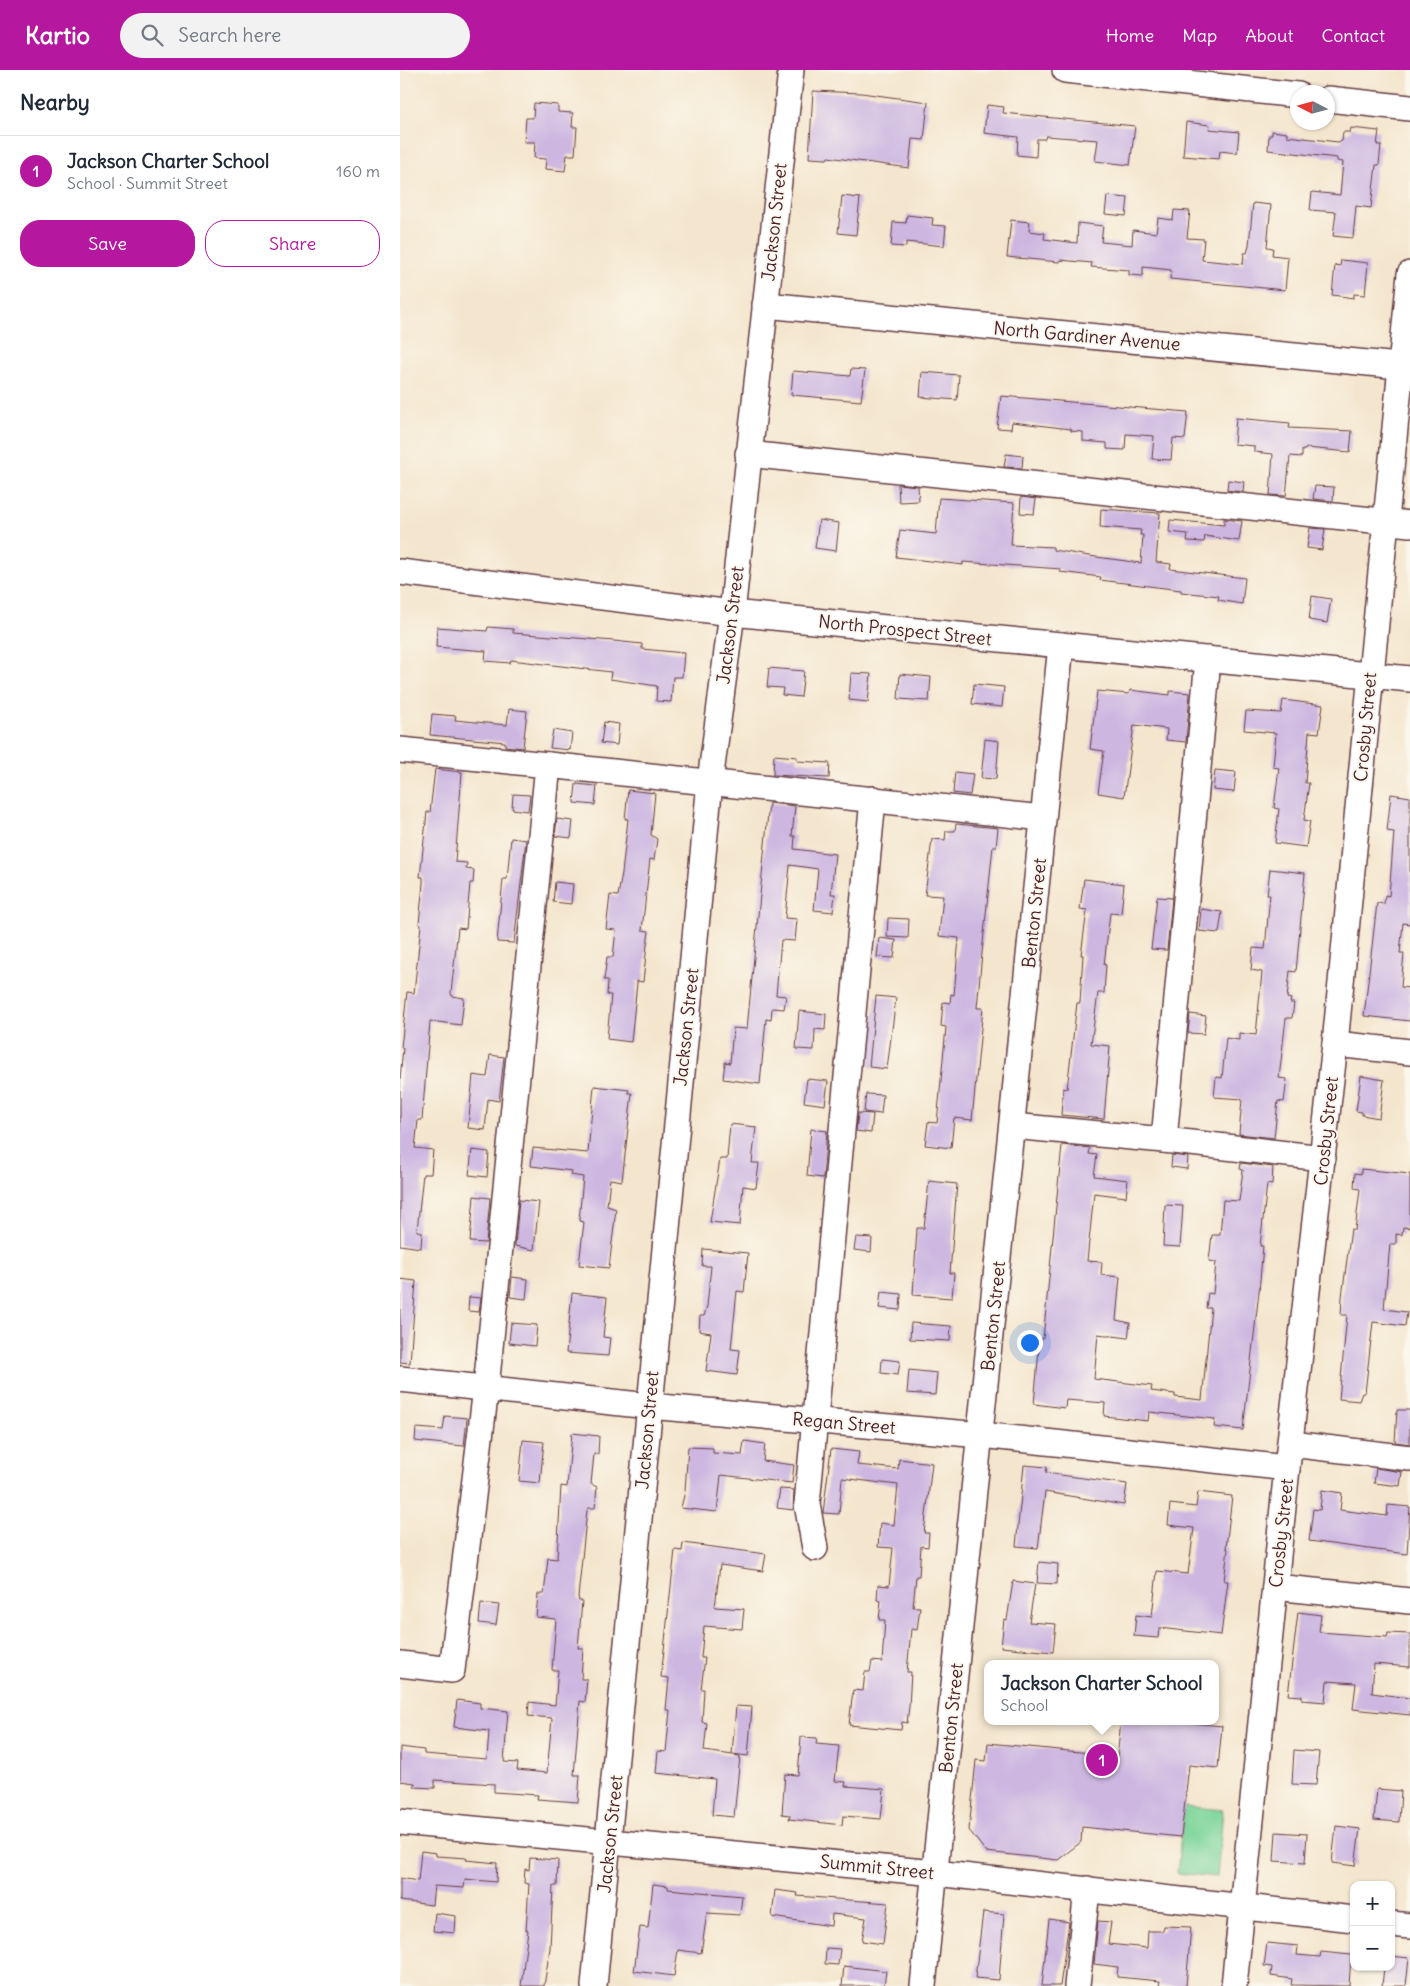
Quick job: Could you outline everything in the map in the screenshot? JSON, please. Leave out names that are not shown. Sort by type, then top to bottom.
[{"type":"street","name":"Jackson Street","points":[[594,1986],[710,782],[732,613],[791,70]]},
{"type":"street","points":[[1065,70],[1290,94]]},
{"type":"street","points":[[1335,100],[1410,108]]},
{"type":"street","name":"Crosby Street","points":[[1234,1986],[1289,1456],[1335,1044],[1385,522],[1405,366],[1410,274]]},
{"type":"street","name":"North Gardiner Avenue","points":[[765,305],[1405,366]]},
{"type":"street","points":[[748,454],[1410,524]]},
{"type":"street","name":"North Prospect Street","points":[[401,578],[732,613],[1410,679]]},
{"type":"street","name":"Benton Street","points":[[923,1986],[1061,645]]},
{"type":"street","points":[[1164,1140],[1208,659]]},
{"type":"street","points":[[400,750],[1043,818]]},
{"type":"street","points":[[400,1664],[452,1670],[486,1388],[548,765]]},
{"type":"street","points":[[815,1548],[807,1504],[873,799]]},
{"type":"street","points":[[1335,1044],[1410,1052]]},
{"type":"street","points":[[1012,1126],[1164,1140],[1323,1158]]},
{"type":"street","name":"Regan Street","points":[[400,1379],[650,1406],[980,1435],[1289,1456],[1410,1458]]},
{"type":"street","points":[[1275,1587],[1410,1601]]},
{"type":"street","name":"Summit Street","points":[[400,1822],[609,1840],[935,1873],[1350,1919]]},
{"type":"street","points":[[1077,1986],[1087,1889]]},
{"type":"street","points":[[1395,1924],[1410,1926]]},
{"type":"green space","points":[[1184,1806],[1223,1810],[1217,1877],[1177,1873]]},
{"type":"building","points":[[813,91],[861,93],[928,102],[924,140],[912,139],[909,168],[828,157],[827,159],[809,158]]},
{"type":"building","points":[[534,103],[558,105],[558,112],[573,113],[572,127],[577,127],[575,155],[567,155],[565,171],[545,169],[546,159],[534,158],[535,142],[524,142],[526,118],[533,118]]},
{"type":"building","points":[[987,105],[1004,107],[1003,113],[1135,126],[1130,165],[1095,161],[1098,140],[1046,136],[1045,139],[1037,139],[1036,157],[1017,155],[1018,137],[984,133]]},
{"type":"building","points":[[1186,122],[1210,125],[1209,129],[1239,132],[1237,153],[1220,151],[1219,159],[1183,156]]},
{"type":"building","points":[[1351,128],[1379,131],[1377,145],[1381,145],[1379,165],[1376,165],[1371,208],[1356,206],[1353,238],[1333,236],[1336,212],[1310,210],[1312,192],[1340,195],[1343,162],[1337,161],[1337,158],[1268,150],[1269,135],[1272,135],[1272,131],[1287,133],[1287,136],[1338,142],[1342,141],[1343,132],[1350,132]]},
{"type":"building","points":[[842,196],[860,198],[856,235],[838,233]]},
{"type":"building","points":[[1107,196],[1128,198],[1126,216],[1105,214]]},
{"type":"building","points":[[1253,203],[1271,205],[1267,247],[1273,248],[1272,255],[1288,257],[1285,290],[1170,279],[1171,270],[1143,267],[1143,276],[1129,275],[1129,270],[1091,267],[1092,263],[1007,257],[1011,220],[1030,222],[1029,231],[1045,233],[1044,239],[1077,243],[1078,223],[1103,226],[1101,242],[1132,245],[1133,230],[1156,233],[1158,218],[1173,220],[1174,210],[1190,211],[1187,238],[1204,239],[1202,260],[1243,264],[1244,253],[1247,253],[1249,245]]},
{"type":"building","points":[[907,215],[933,218],[932,225],[946,226],[944,246],[906,242],[906,247],[891,246],[893,222],[906,223]]},
{"type":"building","points":[[1341,260],[1368,263],[1365,295],[1354,294],[1354,298],[1332,295],[1335,265],[1340,266]]},
{"type":"building","points":[[851,369],[865,370],[861,401],[791,395],[793,371],[850,376]]},
{"type":"building","points":[[922,372],[959,375],[957,400],[920,397]]},
{"type":"building","points":[[1001,396],[1188,412],[1185,439],[1173,438],[1171,460],[1152,459],[1154,436],[1126,434],[1125,450],[1107,449],[1107,443],[1083,441],[1083,432],[1071,431],[1071,429],[1012,422],[1011,429],[997,428]]},
{"type":"building","points":[[1236,418],[1290,423],[1289,428],[1352,431],[1350,452],[1306,448],[1302,450],[1302,457],[1290,456],[1286,496],[1270,495],[1273,454],[1254,452],[1254,446],[1234,444]]},
{"type":"building","points":[[1006,454],[1023,456],[1022,468],[1004,467]]},
{"type":"building","points":[[1228,480],[1244,482],[1243,492],[1227,490]]},
{"type":"building","points":[[898,484],[918,486],[919,501],[899,502]]},
{"type":"building","points":[[1315,486],[1334,487],[1333,501],[1313,499]]},
{"type":"building","points":[[1021,497],[1036,499],[1034,514],[1020,513]]},
{"type":"building","points":[[939,498],[1014,503],[1011,545],[1053,547],[1053,550],[1141,563],[1143,535],[1140,535],[1141,530],[1100,527],[1101,509],[1160,513],[1156,562],[1171,564],[1170,569],[1245,578],[1242,604],[1218,600],[1219,596],[1100,580],[1101,577],[1060,572],[1061,569],[963,562],[963,565],[896,557],[900,530],[936,534]]},
{"type":"building","points":[[1224,519],[1242,521],[1239,541],[1205,536],[1204,542],[1187,541],[1188,534],[1169,532],[1170,520],[1224,525]]},
{"type":"building","points":[[819,520],[839,523],[836,551],[815,548]]},
{"type":"building","points":[[1310,528],[1325,529],[1322,550],[1307,548]]},
{"type":"building","points":[[1312,596],[1331,599],[1327,623],[1309,620]]},
{"type":"building","points":[[437,627],[487,631],[488,627],[513,629],[513,633],[642,644],[642,649],[684,653],[682,677],[673,677],[671,702],[656,701],[657,686],[610,679],[611,672],[511,660],[510,663],[485,661],[486,651],[436,647]]},
{"type":"building","points":[[769,668],[804,671],[801,697],[782,695],[783,688],[767,687]]},
{"type":"building","points":[[851,673],[871,674],[868,702],[849,700]]},
{"type":"building","points":[[900,674],[931,677],[929,701],[898,699]]},
{"type":"building","points":[[974,684],[1004,687],[1002,707],[972,704]]},
{"type":"building","points":[[1130,690],[1170,695],[1170,691],[1190,693],[1186,742],[1166,740],[1167,729],[1134,725],[1124,797],[1098,793],[1104,751],[1090,749],[1097,691],[1129,694]]},
{"type":"building","points":[[1283,700],[1323,705],[1319,733],[1309,732],[1305,783],[1309,783],[1304,820],[1310,821],[1306,847],[1275,843],[1279,809],[1274,808],[1279,768],[1273,767],[1276,733],[1244,730],[1246,711],[1281,713]]},
{"type":"building","points":[[509,709],[527,711],[523,748],[505,746],[505,742],[430,735],[432,714],[456,716],[455,720],[507,725]]},
{"type":"building","points":[[604,722],[619,724],[617,745],[601,743]]},
{"type":"building","points":[[553,730],[572,733],[570,750],[550,748]]},
{"type":"building","points":[[985,739],[999,741],[996,779],[981,778]]},
{"type":"building","points":[[774,755],[797,757],[797,761],[830,763],[829,778],[773,775]]},
{"type":"building","points":[[435,769],[462,772],[455,862],[467,863],[466,869],[474,870],[473,883],[470,883],[466,929],[458,928],[451,993],[452,996],[464,998],[461,1025],[430,1021],[422,1120],[418,1120],[415,1148],[433,1150],[431,1174],[423,1174],[417,1231],[422,1232],[421,1248],[400,1245],[400,1079],[407,992],[414,993],[421,925],[419,924],[423,877],[420,877],[427,812],[430,812]]},
{"type":"building","points":[[1215,770],[1236,772],[1234,792],[1213,790]]},
{"type":"building","points":[[955,772],[973,774],[970,795],[953,793]]},
{"type":"building","points":[[576,784],[597,786],[595,805],[574,803]]},
{"type":"building","points":[[628,790],[655,793],[651,835],[657,839],[654,860],[650,859],[642,930],[649,931],[643,982],[637,981],[631,1042],[607,1039],[611,995],[607,995],[608,980],[604,980],[607,957],[613,957],[616,930],[606,929],[610,895],[618,896],[622,873],[628,819],[625,819]]},
{"type":"building","points":[[513,794],[530,795],[528,811],[512,809]]},
{"type":"building","points":[[1391,794],[1410,797],[1410,924],[1403,923],[1400,953],[1404,953],[1401,987],[1410,988],[1410,1021],[1364,1016],[1377,903],[1384,904],[1385,895],[1389,896],[1394,832],[1387,831]]},
{"type":"building","points":[[769,803],[795,806],[792,836],[795,836],[794,849],[835,854],[831,894],[835,894],[833,912],[814,910],[818,869],[790,865],[785,918],[797,919],[795,941],[781,940],[776,995],[786,996],[784,1009],[772,1008],[771,1020],[766,1019],[760,1084],[723,1079],[725,1062],[730,1063],[733,1028],[747,1029]]},
{"type":"building","points":[[557,819],[573,821],[571,838],[555,836]]},
{"type":"building","points":[[956,824],[998,828],[996,847],[993,846],[977,1008],[983,1008],[972,1120],[954,1118],[951,1148],[925,1145],[928,1122],[937,1123],[946,1027],[941,1026],[943,1002],[950,1003],[951,994],[954,995],[959,938],[939,936],[943,896],[925,895],[932,839],[945,840],[946,831],[955,831]]},
{"type":"building","points":[[511,838],[526,840],[514,943],[497,942],[503,879],[507,879]]},
{"type":"building","points":[[1270,869],[1305,873],[1296,972],[1290,971],[1287,998],[1291,999],[1290,1003],[1294,1003],[1292,1018],[1286,1018],[1279,1078],[1287,1079],[1284,1102],[1278,1101],[1274,1138],[1239,1134],[1242,1099],[1214,1097],[1216,1077],[1222,1078],[1226,1038],[1239,1040],[1239,1033],[1256,1035],[1262,972],[1251,970],[1253,948],[1265,949],[1270,895],[1267,895]]},
{"type":"building","points":[[1084,879],[1124,884],[1121,914],[1110,913],[1104,965],[1106,965],[1104,993],[1098,993],[1091,1044],[1110,1046],[1104,1119],[1061,1115],[1063,1088],[1067,1089],[1077,1003],[1080,1003],[1083,955],[1081,955],[1087,910],[1080,909]]},
{"type":"building","points":[[555,882],[573,884],[571,904],[553,902]]},
{"type":"building","points":[[1157,897],[1172,898],[1167,950],[1151,949]]},
{"type":"building","points":[[1201,909],[1222,912],[1219,933],[1199,931]]},
{"type":"building","points":[[888,918],[909,919],[908,938],[887,937]]},
{"type":"building","points":[[879,938],[896,940],[894,958],[877,957]]},
{"type":"building","points":[[876,996],[896,998],[887,1069],[869,1067]]},
{"type":"building","points":[[799,1011],[826,1014],[825,1030],[815,1029],[814,1050],[796,1049]]},
{"type":"building","points":[[1190,1014],[1206,1016],[1204,1034],[1188,1033]]},
{"type":"building","points":[[490,1055],[504,1057],[499,1101],[488,1099],[485,1130],[468,1128],[473,1075],[487,1077]]},
{"type":"building","points":[[1361,1076],[1384,1080],[1379,1118],[1362,1115],[1362,1112],[1356,1111]]},
{"type":"building","points":[[807,1079],[828,1081],[825,1105],[804,1102]]},
{"type":"building","points":[[594,1086],[629,1090],[628,1093],[632,1093],[622,1181],[610,1179],[607,1206],[616,1209],[609,1268],[579,1265],[584,1222],[579,1221],[583,1177],[571,1175],[572,1171],[531,1166],[533,1148],[588,1153]]},
{"type":"building","points":[[866,1094],[883,1095],[881,1114],[864,1112]]},
{"type":"building","points":[[858,1113],[873,1114],[871,1133],[856,1131]]},
{"type":"building","points":[[730,1124],[756,1127],[752,1163],[759,1163],[756,1188],[743,1186],[740,1225],[710,1222],[720,1159],[727,1159]]},
{"type":"building","points":[[811,1129],[827,1131],[823,1178],[807,1176]]},
{"type":"building","points":[[1062,1145],[1090,1148],[1089,1154],[1097,1155],[1094,1176],[1128,1180],[1126,1197],[1094,1193],[1087,1261],[1102,1262],[1101,1275],[1120,1277],[1116,1320],[1130,1323],[1128,1338],[1098,1334],[1094,1379],[1152,1386],[1151,1391],[1175,1394],[1175,1397],[1202,1400],[1211,1308],[1206,1308],[1208,1293],[1213,1294],[1216,1262],[1209,1261],[1212,1235],[1220,1235],[1223,1200],[1239,1201],[1243,1170],[1240,1169],[1241,1163],[1273,1167],[1272,1185],[1267,1184],[1260,1246],[1263,1246],[1259,1292],[1243,1430],[1214,1427],[1215,1419],[1149,1412],[1148,1421],[1104,1416],[1105,1403],[1066,1400],[1065,1408],[1034,1404],[1040,1339],[1043,1339]]},
{"type":"building","points":[[472,1150],[489,1152],[487,1177],[469,1175]]},
{"type":"building","points":[[1172,1155],[1188,1157],[1187,1169],[1171,1167]]},
{"type":"building","points":[[1361,1169],[1410,1174],[1410,1228],[1403,1227],[1402,1235],[1396,1234],[1396,1244],[1390,1244],[1384,1309],[1407,1312],[1405,1326],[1373,1322],[1365,1393],[1362,1393],[1359,1401],[1339,1399],[1347,1315],[1341,1315],[1342,1297],[1351,1229],[1355,1230],[1360,1189],[1354,1188],[1355,1173],[1361,1174]]},
{"type":"building","points":[[929,1181],[957,1184],[950,1273],[954,1273],[952,1298],[913,1295],[917,1228],[924,1228]]},
{"type":"building","points":[[474,1196],[490,1198],[486,1243],[470,1242]]},
{"type":"building","points":[[519,1200],[539,1202],[534,1250],[515,1246]]},
{"type":"building","points":[[1165,1205],[1183,1206],[1180,1247],[1163,1246]]},
{"type":"building","points":[[856,1237],[872,1238],[871,1252],[854,1250]]},
{"type":"building","points":[[703,1249],[748,1253],[744,1292],[737,1291],[731,1349],[740,1350],[737,1375],[706,1371],[711,1333],[699,1331],[700,1316],[704,1316],[707,1306],[711,1266],[702,1266]]},
{"type":"building","points":[[512,1277],[528,1279],[526,1299],[510,1297]]},
{"type":"building","points":[[400,1279],[416,1281],[410,1363],[400,1362]]},
{"type":"building","points":[[881,1292],[901,1294],[900,1310],[879,1308]]},
{"type":"building","points":[[572,1293],[607,1297],[603,1337],[610,1338],[608,1356],[566,1353]]},
{"type":"building","points":[[469,1297],[481,1298],[479,1312],[468,1311]]},
{"type":"building","points":[[511,1323],[537,1325],[535,1346],[509,1343]]},
{"type":"building","points":[[911,1323],[951,1326],[950,1341],[910,1339]]},
{"type":"building","points":[[882,1359],[900,1361],[898,1375],[881,1373]]},
{"type":"building","points":[[909,1370],[937,1373],[935,1395],[907,1393]]},
{"type":"building","points":[[1397,1410],[1410,1410],[1410,1444],[1395,1442]]},
{"type":"building","points":[[445,1416],[467,1418],[464,1446],[415,1441],[416,1428],[443,1430]]},
{"type":"building","points":[[572,1433],[599,1436],[598,1454],[594,1454],[591,1484],[597,1487],[595,1508],[587,1510],[578,1597],[579,1601],[582,1601],[578,1648],[583,1648],[581,1679],[587,1679],[585,1702],[580,1701],[574,1775],[580,1775],[578,1802],[537,1799],[538,1795],[494,1792],[494,1784],[435,1780],[435,1788],[414,1787],[415,1783],[400,1781],[400,1747],[424,1750],[424,1754],[487,1759],[489,1731],[454,1727],[457,1700],[480,1703],[480,1708],[508,1711],[504,1762],[518,1763],[517,1770],[547,1773],[552,1718],[528,1716],[529,1702],[555,1705],[558,1670],[552,1670],[556,1619],[536,1617],[538,1594],[544,1594],[548,1558],[557,1559],[561,1486],[567,1487]]},
{"type":"building","points":[[523,1440],[544,1442],[540,1483],[519,1481]]},
{"type":"building","points":[[744,1441],[765,1444],[763,1461],[794,1465],[792,1483],[721,1475],[717,1512],[681,1508],[685,1491],[688,1447],[713,1448],[713,1453],[742,1455]]},
{"type":"building","points":[[831,1449],[859,1452],[857,1465],[898,1469],[899,1459],[932,1463],[924,1533],[929,1533],[928,1547],[921,1546],[919,1576],[916,1576],[913,1607],[920,1607],[917,1630],[911,1629],[907,1672],[911,1672],[909,1707],[907,1723],[902,1722],[901,1730],[849,1725],[853,1690],[863,1691],[865,1672],[870,1672],[872,1661],[882,1662],[885,1620],[879,1620],[881,1601],[877,1600],[878,1585],[889,1586],[893,1548],[878,1547],[880,1523],[894,1525],[898,1485],[842,1478],[839,1514],[823,1513]]},
{"type":"building","points":[[1024,1465],[1047,1467],[1046,1473],[1127,1484],[1124,1505],[1045,1492],[1038,1548],[1016,1546]]},
{"type":"building","points":[[1376,1468],[1402,1472],[1400,1486],[1374,1483]]},
{"type":"building","points":[[780,1489],[794,1490],[793,1510],[777,1508]]},
{"type":"building","points":[[1322,1490],[1342,1493],[1340,1510],[1387,1516],[1388,1505],[1410,1507],[1407,1554],[1309,1541],[1313,1509],[1320,1510]]},
{"type":"building","points":[[1198,1492],[1232,1496],[1224,1581],[1228,1581],[1221,1635],[1159,1628],[1158,1638],[1134,1636],[1136,1615],[1152,1617],[1157,1571],[1188,1574],[1194,1528],[1168,1525],[1170,1504],[1196,1507]]},
{"type":"building","points":[[683,1543],[766,1554],[763,1571],[720,1565],[715,1607],[744,1609],[742,1629],[704,1626],[701,1658],[705,1658],[701,1689],[704,1689],[702,1722],[707,1723],[704,1751],[740,1756],[734,1817],[712,1815],[715,1779],[656,1773],[658,1751],[666,1752],[670,1710],[666,1710],[669,1678],[661,1677],[675,1550],[682,1551]]},
{"type":"building","points":[[1039,1562],[1058,1564],[1057,1584],[1037,1583]]},
{"type":"building","points":[[1013,1581],[1035,1584],[1029,1622],[1056,1624],[1053,1652],[1001,1647],[1004,1619],[1007,1620]]},
{"type":"building","points":[[481,1603],[499,1605],[496,1625],[479,1623]]},
{"type":"building","points":[[1298,1612],[1321,1615],[1319,1632],[1387,1637],[1388,1633],[1410,1634],[1410,1667],[1374,1664],[1372,1693],[1410,1698],[1410,1715],[1353,1709],[1356,1683],[1327,1681],[1325,1702],[1302,1700],[1302,1696],[1288,1695]]},
{"type":"building","points":[[736,1706],[752,1707],[748,1756],[732,1754]]},
{"type":"building","points":[[1121,1725],[1222,1726],[1218,1768],[1189,1765],[1181,1837],[1082,1827],[1081,1842],[1058,1860],[986,1852],[969,1830],[976,1760],[986,1761],[988,1743],[1090,1753],[1090,1756],[1117,1758]]},
{"type":"building","points":[[801,1737],[817,1738],[816,1744],[839,1746],[835,1781],[846,1782],[845,1786],[884,1789],[881,1819],[843,1816],[842,1825],[789,1819],[790,1815],[782,1814],[785,1774],[798,1775]]},
{"type":"building","points":[[1294,1750],[1319,1752],[1316,1785],[1292,1784]]},
{"type":"building","points":[[1377,1789],[1401,1791],[1399,1822],[1374,1820]]},
{"type":"building","points":[[1336,1826],[1360,1829],[1355,1866],[1332,1863]]},
{"type":"building","points":[[1276,1832],[1307,1834],[1305,1863],[1274,1861]]},
{"type":"building","points":[[421,1851],[436,1853],[436,1856],[467,1858],[466,1860],[497,1863],[496,1882],[465,1879],[464,1888],[434,1886],[432,1905],[400,1901],[400,1878],[418,1881]]},
{"type":"building","points":[[530,1858],[558,1860],[557,1886],[553,1886],[550,1948],[544,1986],[521,1986],[528,1930],[526,1930],[529,1884],[524,1883],[525,1869],[529,1870]]},
{"type":"building","points":[[653,1884],[668,1886],[668,1889],[742,1896],[740,1915],[707,1913],[701,1953],[678,1950],[674,1976],[634,1971],[640,1927],[648,1928]]},
{"type":"building","points":[[775,1890],[798,1893],[797,1896],[888,1903],[883,1944],[862,1941],[866,1918],[832,1914],[831,1926],[772,1917]]},
{"type":"building","points":[[983,1912],[1004,1914],[999,1980],[975,1978]]},
{"type":"building","points":[[435,1913],[456,1916],[455,1933],[433,1931]]},
{"type":"building","points":[[1049,1919],[1069,1922],[1060,1986],[1042,1986]]},
{"type":"building","points":[[1098,1921],[1111,1922],[1108,1944],[1147,1948],[1148,1931],[1163,1931],[1164,1926],[1191,1927],[1186,1986],[1159,1986],[1160,1981],[1117,1977],[1118,1967],[1094,1964]]},
{"type":"building","points":[[1267,1943],[1298,1946],[1297,1955],[1320,1957],[1321,1952],[1350,1955],[1349,1986],[1291,1985],[1292,1979],[1271,1976],[1272,1967],[1264,1966]]},
{"type":"building","points":[[826,1948],[840,1949],[838,1965],[825,1964]]},
{"type":"building","points":[[1395,1956],[1409,1958],[1406,1986],[1382,1986],[1384,1971],[1395,1971]]},
{"type":"building","points":[[844,1966],[886,1971],[884,1986],[842,1986]]},
{"type":"place","name":"Jackson Charter School","points":[[1102,1760]]}]
